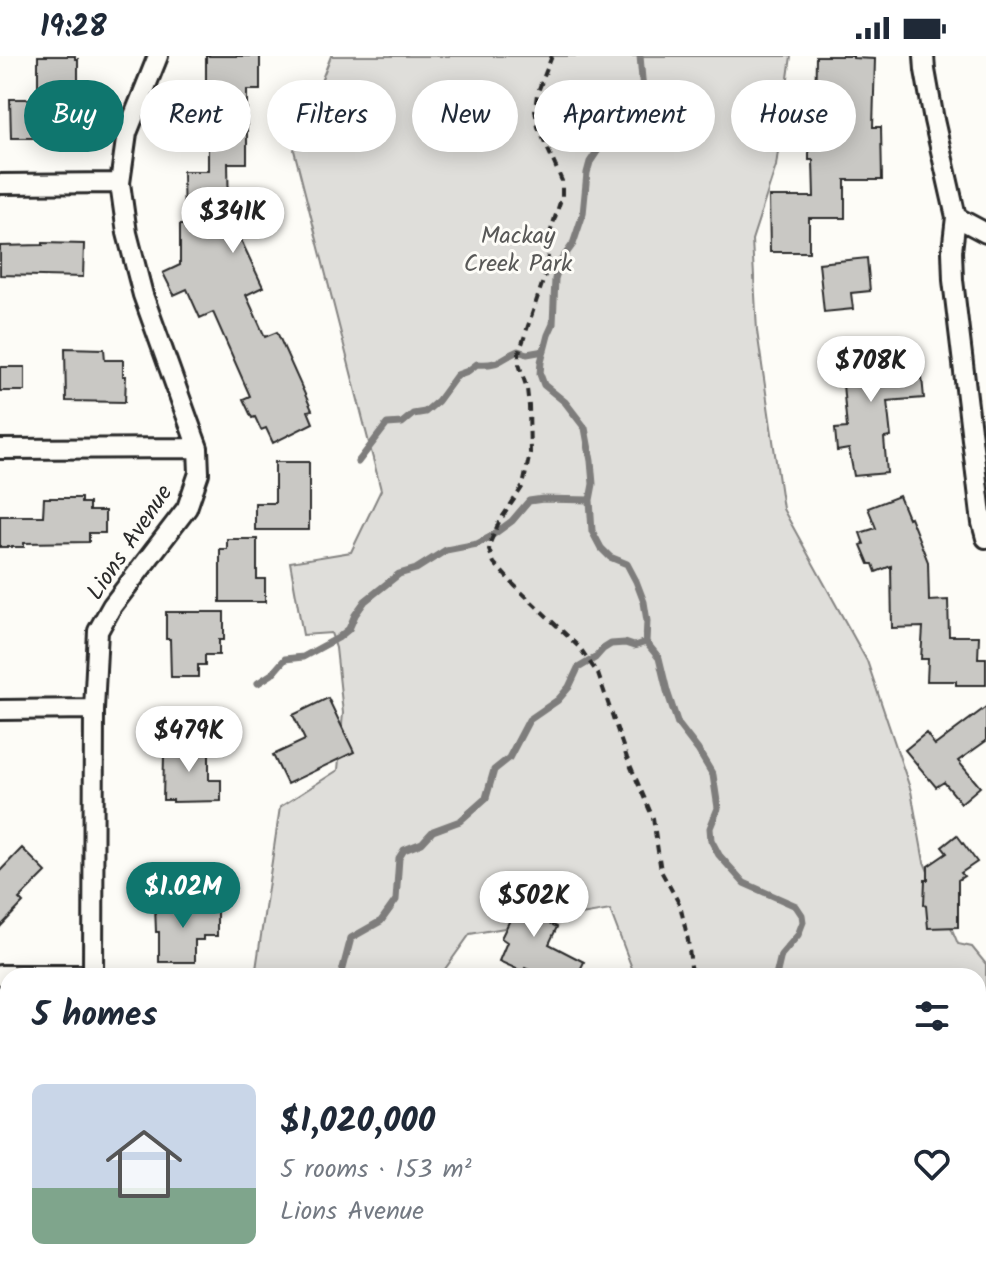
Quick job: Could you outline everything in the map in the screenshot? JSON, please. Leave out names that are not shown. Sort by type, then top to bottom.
[{"type":"street","name":"Lions Avenue","points":[[93,968],[94,709],[98,631],[112,606],[187,508],[199,473],[198,448],[143,295],[127,233],[120,183],[127,133],[158,56]]},
{"type":"street","points":[[924,56],[934,120],[956,217],[953,280],[986,538]]},
{"type":"street","points":[[0,184],[120,183]]},
{"type":"street","points":[[956,217],[986,233]]},
{"type":"street","points":[[0,449],[198,448]]},
{"type":"street","points":[[0,710],[94,709]]},
{"type":"path","points":[[552,56],[537,94],[535,110],[538,127],[562,181],[562,196],[551,230],[546,272],[519,353],[529,406],[530,453],[523,486],[499,522],[489,550],[494,563],[580,648],[598,674],[627,758],[653,818],[661,871],[680,905],[691,968]]},
{"type":"green space","name":"Mackay Creek Park","points":[[331,56],[791,56],[788,80],[731,80],[731,152],[778,152],[752,240],[757,331],[783,509],[867,661],[911,791],[924,862],[958,944],[972,947],[986,968],[632,968],[610,910],[470,934],[446,968],[256,968],[280,807],[338,770],[343,713],[336,648],[331,633],[303,635],[290,562],[351,552],[381,490],[295,152],[396,152],[396,80],[322,80]]},
{"type":"building","points":[[38,56],[75,56],[78,59],[78,80],[38,80]]},
{"type":"building","points":[[206,56],[260,56],[260,90],[251,90],[251,80],[206,80]]},
{"type":"building","points":[[816,56],[875,59],[873,127],[881,127],[882,180],[845,180],[845,218],[809,218],[809,252],[770,252],[769,197],[814,197],[813,160],[809,160],[809,152],[856,152],[856,80],[816,80]]},
{"type":"building","points":[[10,99],[24,99],[24,138],[11,138]]},
{"type":"building","points":[[208,152],[247,152],[247,163],[228,163],[232,245],[241,240],[263,287],[246,295],[265,337],[277,332],[312,410],[308,411],[313,423],[273,443],[266,428],[261,430],[255,417],[252,418],[243,399],[250,396],[213,312],[200,318],[187,289],[174,295],[163,273],[180,265],[180,225],[184,225],[183,171],[208,171]]},
{"type":"building","points":[[84,244],[83,277],[0,275],[0,246]]},
{"type":"building","points":[[867,258],[870,291],[851,293],[853,309],[824,312],[819,263]]},
{"type":"building","points":[[874,338],[875,350],[879,350],[881,371],[921,367],[924,398],[887,401],[891,437],[884,438],[887,473],[854,476],[849,449],[837,451],[835,429],[847,428],[839,341]]},
{"type":"building","points":[[65,348],[104,349],[105,360],[123,360],[125,402],[66,401]]},
{"type":"building","points":[[0,367],[25,367],[25,391],[0,391]]},
{"type":"building","points":[[275,462],[309,462],[309,530],[255,530],[255,503],[275,503]]},
{"type":"building","points":[[899,496],[928,562],[929,601],[948,600],[949,636],[979,636],[978,658],[986,658],[986,685],[927,681],[928,659],[921,659],[923,627],[892,628],[891,566],[876,572],[861,545],[864,544],[860,533],[876,528],[868,508]]},
{"type":"building","points":[[44,498],[81,498],[81,503],[89,503],[89,511],[105,511],[105,533],[89,533],[89,542],[24,543],[24,547],[0,547],[0,516],[43,516]]},
{"type":"building","points":[[227,539],[257,539],[257,579],[265,579],[265,602],[220,602],[220,549],[227,549]]},
{"type":"building","points":[[166,612],[224,612],[224,640],[219,640],[219,655],[205,655],[205,665],[198,665],[198,677],[171,677]]},
{"type":"building","points":[[328,698],[354,752],[287,784],[273,755],[305,740],[293,715]]},
{"type":"building","points":[[986,707],[986,741],[958,761],[980,787],[961,803],[944,782],[936,787],[905,750],[926,733],[935,745]]},
{"type":"building","points":[[201,740],[201,751],[209,751],[209,780],[221,780],[221,801],[163,800],[167,741]]},
{"type":"building","points":[[957,835],[977,862],[961,873],[964,876],[958,880],[958,927],[928,928],[924,905],[928,866],[947,853],[942,847]]},
{"type":"building","points":[[22,848],[46,872],[19,899],[23,903],[0,927],[0,871]]},
{"type":"building","points":[[521,884],[547,896],[537,917],[557,927],[549,944],[584,962],[581,968],[514,968],[499,961],[507,942],[501,938],[514,912],[508,909]]},
{"type":"building","points":[[155,905],[202,905],[202,909],[217,909],[217,936],[203,936],[203,940],[195,940],[195,962],[159,962]]},
{"type":"waterway","points":[[640,56],[644,102],[600,147],[590,162],[583,214],[573,244],[560,262],[555,279],[553,324],[540,374],[544,385],[565,402],[585,428],[593,484],[590,500],[592,531],[601,548],[610,557],[627,564],[636,581],[644,602],[646,642],[659,658],[678,724],[713,775],[718,808],[710,828],[711,840],[719,855],[744,883],[796,906],[802,915],[798,935],[781,955],[778,968]]},
{"type":"waterway","points":[[358,462],[387,424],[402,423],[413,414],[425,412],[438,401],[457,375],[477,364],[495,363],[518,351],[527,354],[544,351]]},
{"type":"waterway","points":[[258,683],[272,674],[285,659],[303,657],[338,638],[349,629],[365,601],[399,574],[416,569],[446,550],[477,544],[490,537],[512,521],[529,501],[590,500]]},
{"type":"waterway","points":[[343,968],[351,938],[381,921],[396,900],[399,858],[404,850],[422,843],[433,831],[460,821],[486,798],[494,770],[509,758],[529,720],[558,700],[569,687],[578,668],[611,644],[634,646],[646,642]]}]
